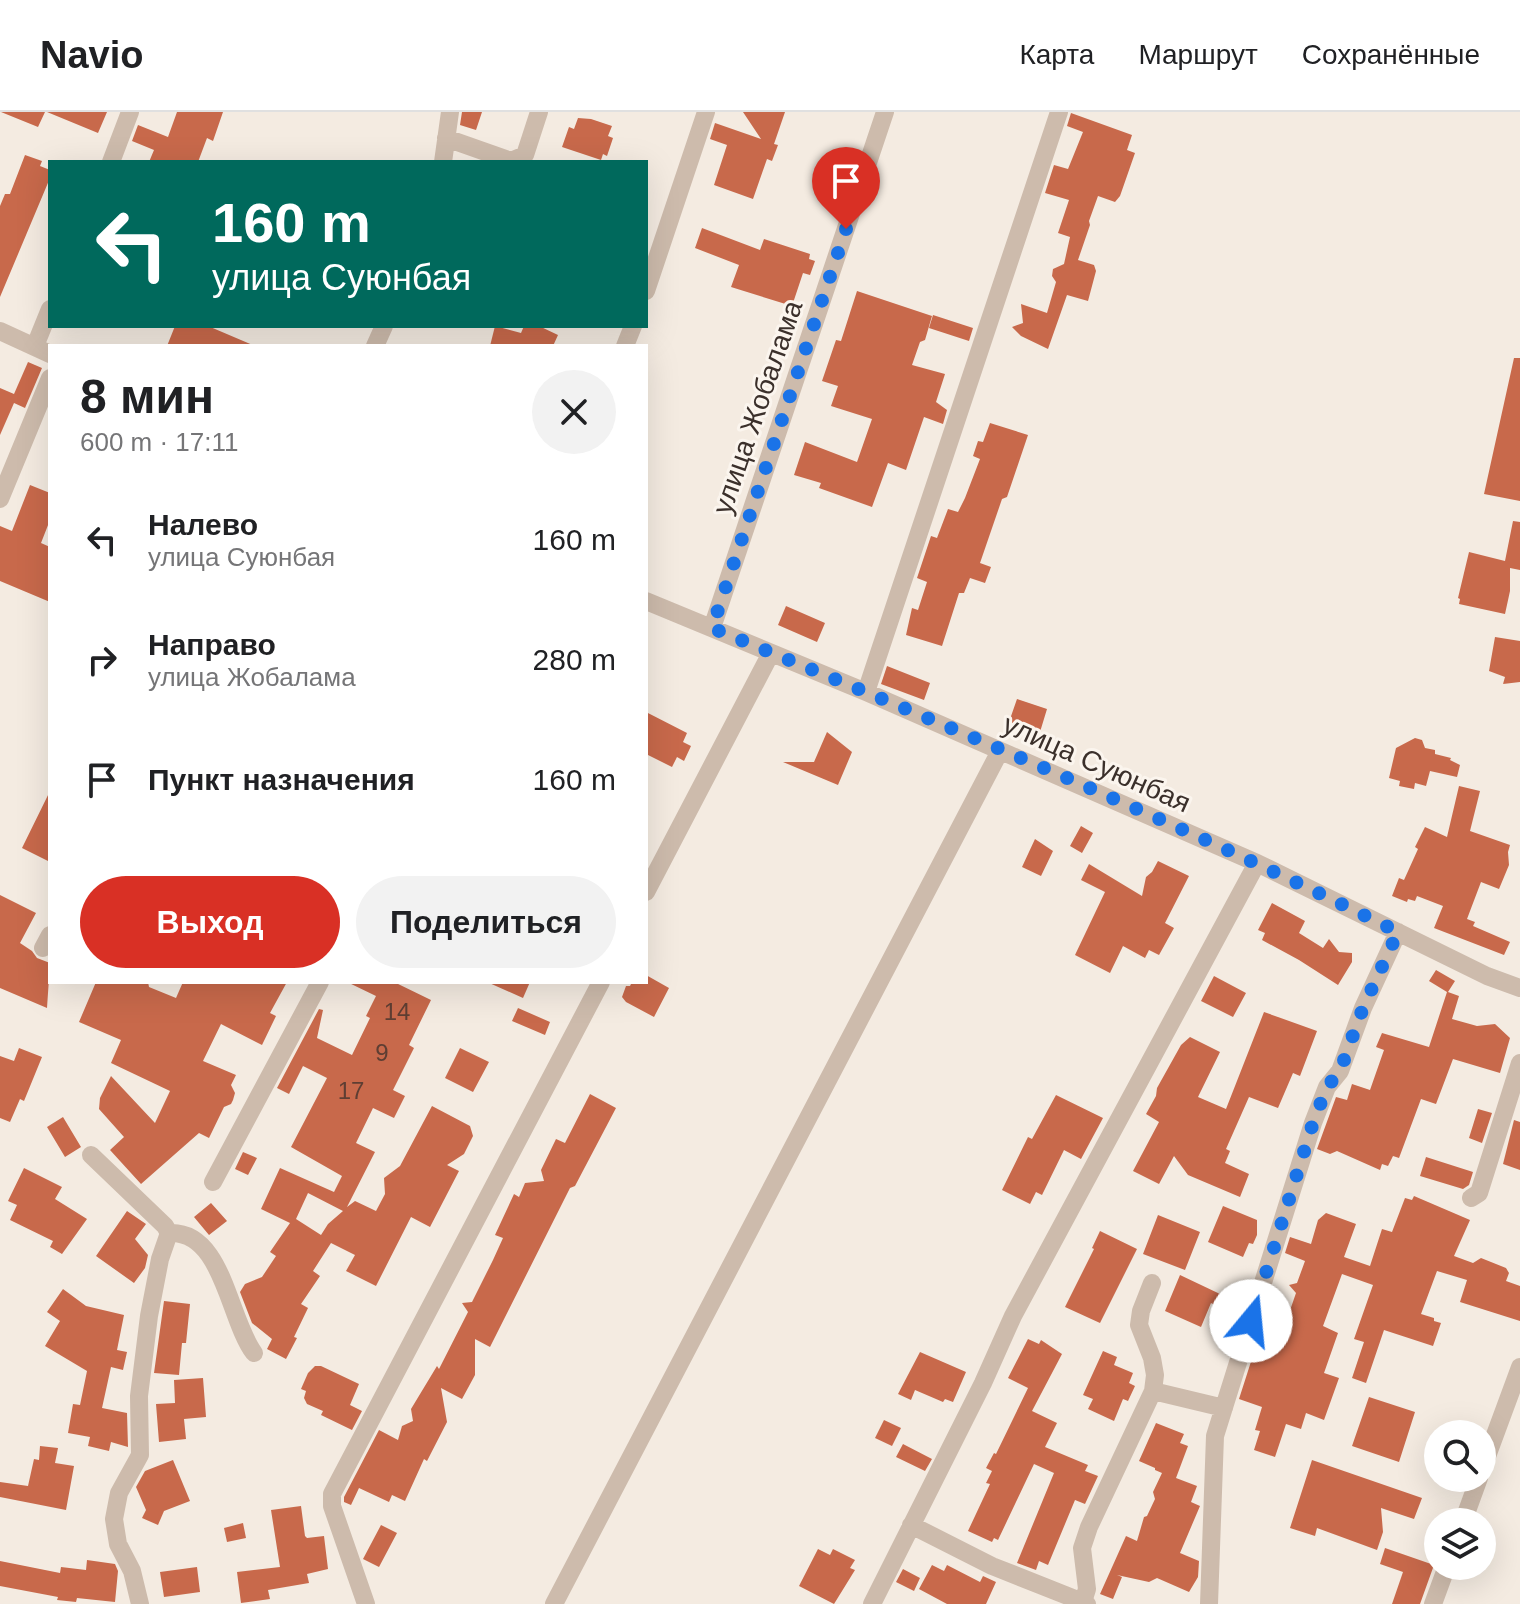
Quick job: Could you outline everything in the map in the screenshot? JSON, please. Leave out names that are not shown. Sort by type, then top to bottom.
[{"type":"street","points":[[112,160],[130,112]]},
{"type":"street","points":[[443,160],[450,112]]},
{"type":"street","points":[[514,160],[525,155],[539,112]]},
{"type":"street","points":[[648,285],[706,112]]},
{"type":"street","name":"улица Жобалама","points":[[712,628],[885,112]]},
{"type":"street","points":[[866,692],[1059,112]]},
{"type":"street","points":[[446,138],[508,160]]},
{"type":"street","points":[[0,331],[42,350],[48,319]]},
{"type":"street","points":[[0,499],[48,383]]},
{"type":"street","name":"улица Суюнбая","points":[[648,602],[866,692],[1257,863],[1487,976],[1520,988]]},
{"type":"street","points":[[648,888],[771,653]]},
{"type":"street","points":[[554,1604],[1000,751]]},
{"type":"street","points":[[872,1604],[983,1383],[1013,1316],[1257,863]]},
{"type":"street","points":[[1209,1604],[1215,1436],[1313,1123],[1327,1087],[1340,1071],[1363,1008],[1398,932]]},
{"type":"street","points":[[213,1182],[319,984]]},
{"type":"street","points":[[346,1604],[365,1602],[332,1506],[332,1494],[600,984]]},
{"type":"street","points":[[1471,1198],[1479,1193],[1520,1063]]},
{"type":"street","points":[[91,1155],[169,1233],[160,1259],[149,1316],[139,1396],[140,1455],[119,1493],[114,1519],[118,1544],[132,1571],[140,1604]]},
{"type":"street","points":[[169,1233],[180,1232],[195,1238],[208,1251],[216,1263],[245,1341],[254,1353]]},
{"type":"street","points":[[911,1525],[992,1566],[1085,1603],[1087,1589],[1082,1548],[1153,1391],[1155,1375],[1152,1358],[1139,1325],[1152,1283]]},
{"type":"street","points":[[1496,1432],[1520,1367]]},
{"type":"street","points":[[1153,1391],[1224,1408]]},
{"type":"street","points":[[1433,1604],[1442,1580]]},
{"type":"building","points":[[1,112],[45,112],[38,127]]},
{"type":"building","points":[[47,112],[107,112],[98,133]]},
{"type":"building","points":[[177,112],[223,112],[213,141],[207,138],[199,160],[150,160],[154,150],[132,141],[138,125],[168,137]]},
{"type":"building","points":[[462,112],[482,112],[476,130],[460,125]]},
{"type":"building","points":[[743,112],[785,112],[774,144],[778,145],[772,161],[767,159],[753,199],[714,185],[727,145],[710,139],[715,123],[761,139]]},
{"type":"building","points":[[1071,113],[1132,135],[1127,150],[1135,153],[1120,196],[1115,202],[1098,196],[1089,221],[1078,260],[1094,265],[1096,271],[1088,301],[1067,295],[1048,349],[1021,336],[1012,327],[1023,323],[1021,304],[1047,313],[1056,282],[1052,276],[1053,269],[1064,264],[1070,237],[1058,233],[1069,200],[1045,193],[1054,165],[1068,169],[1083,132],[1067,126]]},
{"type":"building","points":[[578,118],[612,126],[608,136],[613,138],[607,156],[603,154],[601,160],[562,147],[569,127],[574,129]]},
{"type":"building","points":[[25,155],[42,161],[40,166],[48,169],[48,183],[0,297],[0,206],[5,194],[10,194]]},
{"type":"building","points":[[702,228],[760,250],[764,239],[810,254],[809,259],[815,261],[810,275],[803,273],[792,306],[731,287],[739,265],[695,248]]},
{"type":"building","points":[[857,291],[932,316],[925,340],[920,342],[912,365],[945,374],[936,402],[947,410],[943,424],[924,417],[906,470],[888,463],[872,507],[819,488],[821,483],[794,475],[805,442],[857,462],[872,419],[831,406],[838,386],[822,381],[836,340],[841,341]]},
{"type":"building","points":[[933,315],[973,328],[969,341],[929,328]]},
{"type":"building","points":[[174,328],[213,328],[250,344],[168,344]]},
{"type":"building","points":[[494,328],[521,333],[523,328],[543,328],[558,335],[554,344],[490,344]]},
{"type":"building","points":[[1514,358],[1520,358],[1520,501],[1484,494]]},
{"type":"building","points":[[28,362],[42,368],[25,408],[14,403],[0,435],[0,388],[14,394]]},
{"type":"building","points":[[990,423],[1028,435],[980,563],[991,567],[985,583],[970,578],[964,593],[959,593],[942,646],[906,635],[912,608],[918,610],[927,582],[917,578],[931,536],[937,538],[948,509],[958,512],[965,498],[980,459],[973,456],[978,441],[983,442]]},
{"type":"building","points":[[30,485],[48,492],[48,525],[41,543],[48,546],[48,601],[0,581],[0,526],[12,531]]},
{"type":"building","points":[[1513,521],[1520,522],[1520,570],[1510,568],[1510,591],[1505,614],[1459,604],[1469,552],[1505,561]]},
{"type":"building","points":[[786,606],[825,623],[817,642],[778,625]]},
{"type":"building","points":[[1495,637],[1520,641],[1520,682],[1503,684],[1505,677],[1489,671]]},
{"type":"building","points":[[887,666],[930,683],[924,700],[881,684]]},
{"type":"building","points":[[1017,699],[1047,709],[1040,732],[1009,722]]},
{"type":"building","points":[[648,713],[687,733],[683,742],[691,746],[684,761],[677,757],[672,767],[648,755]]},
{"type":"building","points":[[827,732],[852,752],[838,785],[783,762],[814,762]]},
{"type":"building","points":[[1415,738],[1422,740],[1425,748],[1435,750],[1435,754],[1451,758],[1460,765],[1457,777],[1430,771],[1426,786],[1415,783],[1414,789],[1399,786],[1400,781],[1389,778],[1396,748]]},
{"type":"building","points":[[1459,786],[1480,791],[1470,831],[1510,845],[1509,865],[1499,889],[1481,882],[1467,919],[1475,922],[1473,926],[1510,942],[1504,955],[1434,928],[1443,906],[1417,896],[1415,901],[1408,899],[1407,902],[1392,896],[1399,878],[1404,880],[1425,827],[1447,837]]},
{"type":"building","points":[[48,795],[48,861],[22,848]]},
{"type":"building","points":[[1081,826],[1093,833],[1082,853],[1070,846]]},
{"type":"building","points":[[1035,839],[1053,851],[1041,876],[1022,867]]},
{"type":"building","points":[[1158,861],[1189,876],[1165,923],[1174,928],[1159,955],[1149,950],[1145,958],[1123,946],[1110,973],[1075,955],[1105,892],[1081,880],[1089,864],[1142,896],[1146,877]]},
{"type":"building","points":[[0,895],[36,913],[20,943],[37,958],[48,962],[47,1008],[0,988]]},
{"type":"building","points":[[1272,903],[1305,921],[1299,933],[1323,948],[1329,939],[1339,952],[1352,953],[1352,962],[1338,985],[1262,940],[1265,933],[1258,930]]},
{"type":"building","points":[[1436,970],[1455,981],[1448,992],[1459,996],[1452,1019],[1477,1026],[1495,1024],[1510,1038],[1500,1073],[1453,1059],[1436,1104],[1421,1099],[1399,1158],[1393,1156],[1388,1166],[1382,1164],[1380,1170],[1337,1151],[1330,1154],[1317,1149],[1336,1097],[1347,1100],[1352,1084],[1370,1090],[1384,1050],[1376,1047],[1382,1033],[1429,1047],[1447,992],[1429,981]]},
{"type":"building","points":[[648,976],[669,988],[654,1017],[622,997],[626,986],[648,984]]},
{"type":"building","points":[[1214,976],[1246,993],[1233,1017],[1201,1001]]},
{"type":"building","points":[[95,984],[148,984],[149,987],[176,998],[182,984],[286,984],[270,1013],[276,1016],[262,1045],[221,1024],[203,1061],[236,1075],[231,1085],[235,1093],[231,1104],[224,1107],[209,1138],[199,1133],[141,1184],[110,1150],[124,1137],[99,1109],[100,1098],[111,1076],[155,1123],[170,1091],[111,1063],[121,1040],[79,1022]]},
{"type":"building","points":[[351,984],[398,984],[431,1000],[409,1045],[414,1048],[393,1090],[405,1096],[394,1118],[373,1108],[356,1143],[375,1152],[347,1207],[355,1201],[376,1211],[385,1194],[384,1178],[400,1166],[432,1106],[470,1126],[473,1136],[464,1154],[447,1165],[459,1171],[430,1227],[411,1217],[376,1286],[346,1271],[355,1255],[331,1243],[313,1271],[320,1276],[301,1304],[308,1308],[286,1359],[267,1349],[272,1339],[252,1323],[240,1292],[245,1284],[262,1277],[276,1256],[270,1252],[290,1223],[261,1209],[280,1168],[334,1192],[342,1176],[291,1147],[327,1078],[303,1066],[289,1094],[277,1088],[319,1009],[323,1010],[317,1038],[352,1055],[370,1018],[366,1016],[376,996]],"holes":[[[308,1193],[343,1211],[321,1235],[296,1219]]]},
{"type":"building","points":[[492,984],[529,984],[523,998]]},
{"type":"building","points":[[518,1008],[550,1022],[545,1035],[512,1021]]},
{"type":"building","points":[[1264,1012],[1317,1031],[1300,1076],[1293,1073],[1278,1108],[1249,1097],[1226,1149],[1230,1151],[1225,1163],[1249,1174],[1240,1197],[1188,1175],[1174,1156],[1159,1184],[1133,1171],[1159,1122],[1146,1114],[1181,1045],[1190,1037],[1220,1052],[1198,1097],[1226,1109]]},
{"type":"building","points":[[19,1048],[42,1057],[24,1101],[20,1099],[10,1122],[0,1118],[0,1056],[14,1061]]},
{"type":"building","points":[[460,1048],[489,1062],[473,1092],[445,1078]]},
{"type":"building","points":[[590,1094],[616,1108],[575,1186],[570,1188],[490,1347],[475,1339],[475,1375],[462,1399],[441,1388],[447,1422],[427,1461],[424,1459],[405,1501],[392,1495],[389,1502],[359,1488],[351,1505],[344,1502],[379,1430],[398,1440],[402,1426],[413,1421],[411,1409],[437,1366],[439,1369],[468,1312],[462,1303],[472,1302],[503,1238],[495,1235],[514,1194],[519,1197],[525,1183],[544,1181],[541,1170],[556,1139],[565,1143]]},
{"type":"building","points":[[1056,1095],[1103,1118],[1081,1159],[1064,1150],[1042,1195],[1036,1192],[1030,1204],[1002,1190],[1028,1137],[1032,1139]]},
{"type":"building","points":[[1478,1109],[1492,1113],[1482,1143],[1469,1138]]},
{"type":"building","points":[[63,1117],[81,1147],[65,1157],[47,1127]]},
{"type":"building","points":[[1514,1120],[1520,1122],[1520,1170],[1503,1164]]},
{"type":"building","points":[[243,1152],[257,1158],[248,1175],[235,1169]]},
{"type":"building","points":[[1426,1157],[1473,1172],[1469,1185],[1463,1189],[1420,1176]]},
{"type":"building","points":[[24,1168],[62,1187],[55,1199],[87,1219],[62,1254],[50,1247],[53,1241],[10,1220],[17,1205],[8,1201]]},
{"type":"building","points":[[1414,1196],[1470,1220],[1454,1256],[1473,1263],[1481,1258],[1506,1268],[1509,1273],[1506,1281],[1520,1286],[1520,1321],[1460,1302],[1467,1280],[1437,1271],[1421,1314],[1441,1323],[1433,1346],[1384,1330],[1366,1383],[1352,1378],[1364,1342],[1354,1339],[1373,1285],[1342,1274],[1323,1326],[1338,1333],[1324,1373],[1339,1378],[1324,1420],[1306,1413],[1301,1429],[1286,1424],[1275,1457],[1254,1450],[1260,1431],[1255,1430],[1262,1407],[1239,1399],[1265,1318],[1285,1325],[1296,1293],[1289,1285],[1297,1283],[1305,1261],[1285,1253],[1290,1237],[1311,1244],[1318,1220],[1326,1213],[1356,1224],[1344,1257],[1370,1266],[1382,1229],[1392,1232],[1405,1198],[1412,1200]]},
{"type":"building","points":[[211,1203],[227,1221],[209,1235],[194,1217]]},
{"type":"building","points":[[1223,1206],[1257,1220],[1257,1235],[1253,1244],[1249,1243],[1243,1257],[1208,1242]]},
{"type":"building","points":[[127,1211],[146,1224],[135,1239],[148,1255],[145,1268],[134,1283],[96,1256]]},
{"type":"building","points":[[1158,1215],[1200,1232],[1185,1270],[1143,1254]]},
{"type":"building","points":[[1100,1231],[1137,1249],[1100,1323],[1065,1307]]},
{"type":"building","points":[[1180,1275],[1220,1294],[1216,1306],[1211,1303],[1201,1327],[1165,1311]]},
{"type":"building","points":[[63,1289],[86,1306],[124,1315],[117,1350],[127,1352],[123,1370],[111,1367],[102,1408],[127,1413],[128,1447],[111,1442],[109,1451],[88,1446],[90,1437],[68,1433],[73,1404],[80,1405],[87,1371],[45,1346],[60,1321],[47,1312]]},
{"type":"building","points":[[164,1301],[190,1304],[179,1375],[154,1373]]},
{"type":"building","points":[[1028,1339],[1039,1344],[1041,1340],[1062,1354],[1032,1411],[1057,1423],[1045,1447],[1088,1465],[1085,1471],[1098,1476],[1085,1504],[1075,1500],[1048,1565],[1039,1561],[1036,1570],[1017,1563],[1054,1473],[1034,1464],[998,1540],[994,1538],[992,1542],[968,1531],[990,1484],[986,1483],[992,1471],[986,1468],[1028,1388],[1008,1378]]},
{"type":"building","points":[[1103,1351],[1117,1357],[1114,1365],[1133,1373],[1129,1383],[1135,1386],[1128,1401],[1123,1399],[1114,1421],[1088,1409],[1093,1399],[1083,1395]]},
{"type":"building","points":[[920,1352],[966,1372],[953,1402],[945,1399],[943,1402],[915,1390],[911,1400],[898,1394]]},
{"type":"building","points":[[315,1366],[359,1384],[350,1405],[362,1411],[352,1430],[321,1415],[323,1411],[307,1404],[304,1398],[306,1391],[301,1389]]},
{"type":"building","points":[[203,1378],[206,1417],[184,1419],[186,1439],[159,1442],[156,1404],[175,1403],[174,1380]]},
{"type":"building","points":[[1369,1397],[1415,1412],[1399,1462],[1352,1446]]},
{"type":"building","points":[[884,1420],[901,1428],[892,1446],[875,1438]]},
{"type":"building","points":[[1156,1423],[1184,1434],[1180,1443],[1188,1446],[1176,1478],[1197,1486],[1191,1502],[1200,1506],[1180,1553],[1199,1561],[1198,1577],[1189,1592],[1157,1578],[1149,1582],[1117,1575],[1122,1577],[1113,1599],[1100,1594],[1126,1536],[1137,1541],[1144,1517],[1155,1499],[1153,1492],[1162,1473],[1139,1461]]},
{"type":"building","points":[[903,1444],[932,1459],[925,1471],[896,1457]]},
{"type":"building","points":[[40,1446],[58,1448],[55,1463],[74,1466],[66,1510],[0,1497],[0,1482],[28,1486],[34,1459],[39,1460]]},
{"type":"building","points":[[173,1460],[190,1501],[164,1511],[158,1525],[142,1518],[146,1510],[136,1487],[145,1471]]},
{"type":"building","points":[[1312,1460],[1422,1498],[1414,1519],[1381,1508],[1383,1532],[1377,1550],[1317,1528],[1315,1536],[1290,1528]]},
{"type":"building","points":[[301,1506],[305,1536],[324,1536],[328,1569],[307,1574],[309,1583],[268,1590],[270,1599],[241,1603],[237,1572],[280,1567],[271,1510]]},
{"type":"building","points":[[243,1523],[246,1538],[227,1542],[224,1528]]},
{"type":"building","points":[[381,1525],[397,1533],[379,1567],[363,1559]]},
{"type":"building","points":[[1385,1548],[1424,1562],[1424,1580],[1429,1580],[1420,1604],[1392,1604],[1403,1572],[1380,1564]]},
{"type":"building","points":[[818,1549],[830,1555],[833,1549],[855,1560],[850,1568],[855,1570],[834,1604],[799,1586]]},
{"type":"building","points":[[87,1560],[115,1564],[118,1571],[115,1602],[77,1598],[76,1602],[57,1600],[58,1597],[0,1586],[0,1561],[60,1573],[61,1567],[86,1570]]},
{"type":"building","points":[[932,1565],[944,1571],[947,1565],[980,1582],[983,1576],[996,1582],[986,1604],[947,1604],[919,1589]]},
{"type":"building","points":[[197,1567],[200,1592],[164,1597],[160,1572]]},
{"type":"building","points":[[903,1569],[920,1578],[914,1591],[896,1582]]},
{"type":"route","points":[[846,229],[712,628],[1257,863],[1398,932],[1363,1008],[1340,1071],[1327,1087],[1313,1123],[1251,1321]]}]
